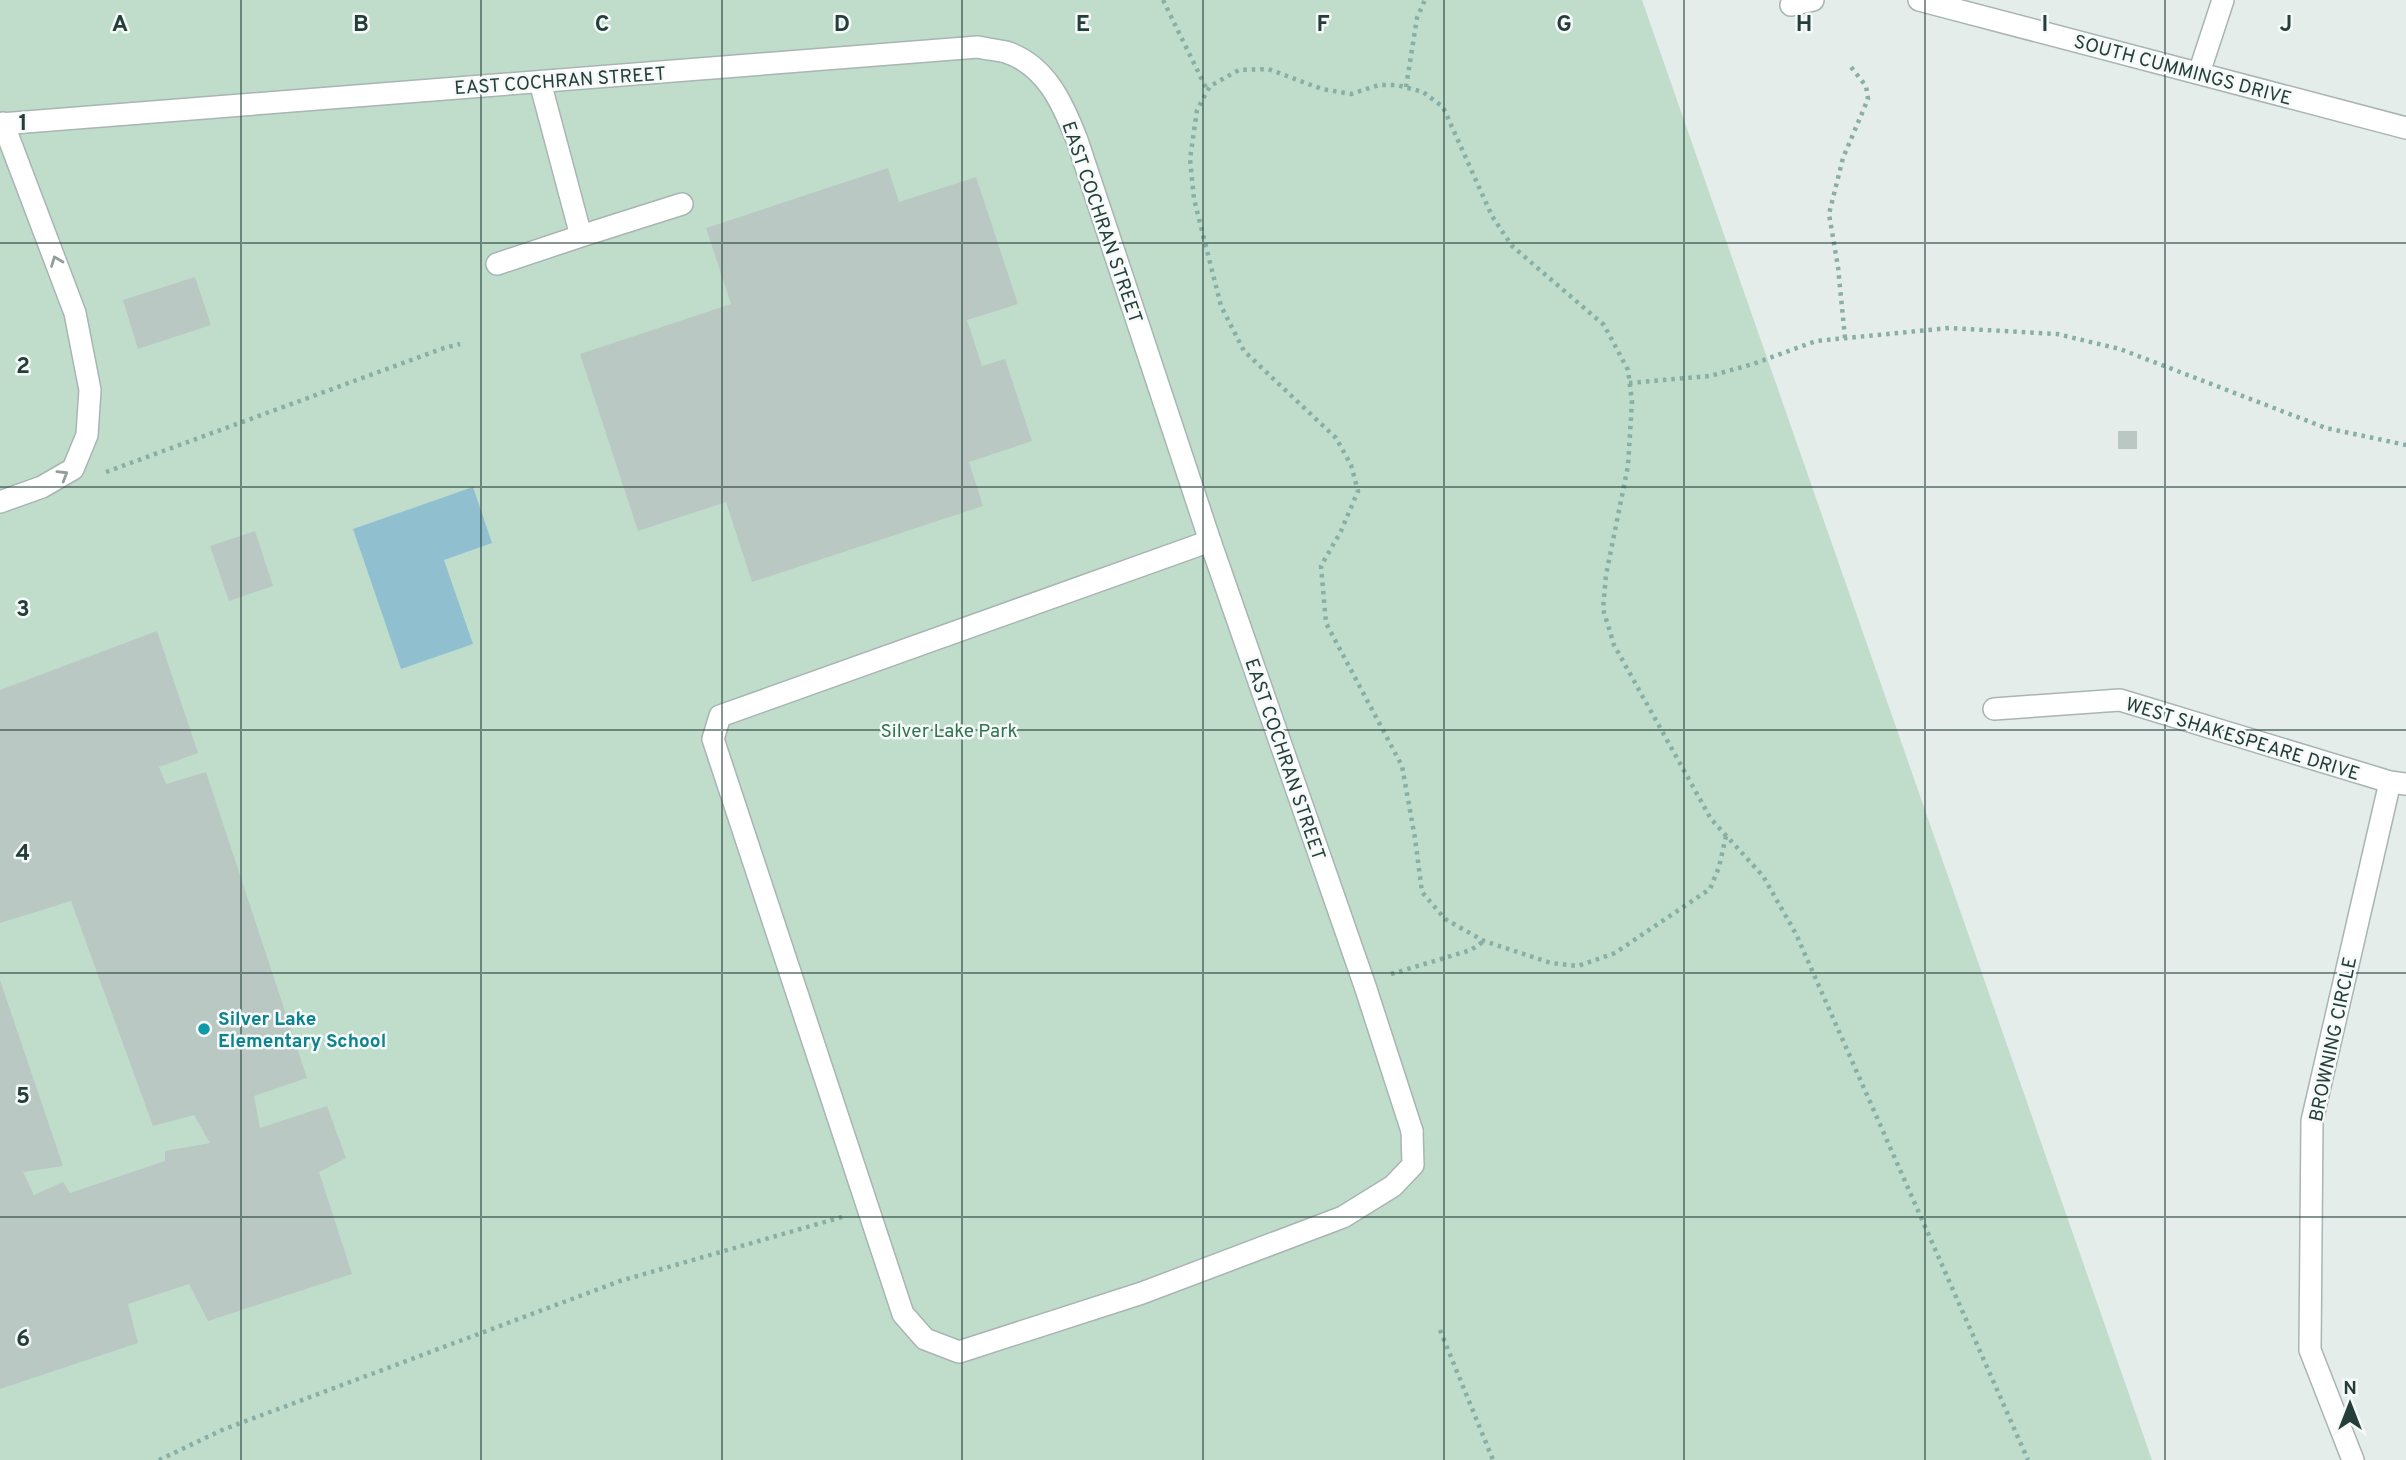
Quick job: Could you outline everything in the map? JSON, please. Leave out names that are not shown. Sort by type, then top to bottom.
[{"type":"street","points":[[1791,5],[1813,0]]},
{"type":"street","name":"SOUTH CUMMINGS DRIVE","points":[[1919,0],[2406,128]]},
{"type":"street","points":[[2199,73],[2223,0]]},
{"type":"street","name":"EAST COCHRAN STREET","points":[[2,123],[978,47],[1007,52],[1031,65],[1052,87],[1077,140],[1210,541],[1364,986],[1412,1131],[1413,1165],[1393,1186],[1343,1217],[1142,1293],[959,1352],[925,1339],[903,1314],[869,1208]]},
{"type":"street","points":[[540,82],[581,236]]},
{"type":"street","points":[[0,502],[41,487],[73,470],[87,435],[90,390],[75,313],[2,123]]},
{"type":"street","points":[[497,264],[682,204]]},
{"type":"street","points":[[869,1208],[713,739],[720,716],[1210,541]]},
{"type":"street","name":"WEST SHAKESPEARE DRIVE","points":[[1994,709],[2120,700],[2398,783]]},
{"type":"street","name":"BROWNING CIRCLE","points":[[2353,1460],[2310,1350],[2312,1121],[2398,783]]},
{"type":"path","points":[[1163,0],[1207,91]]},
{"type":"path","points":[[1406,87],[1417,18],[1425,0]]},
{"type":"path","points":[[1845,338],[1838,267],[1829,214],[1843,158],[1868,99],[1866,86],[1851,67]]},
{"type":"path","points":[[1726,836],[1719,867],[1710,889],[1615,953],[1578,966],[1551,963],[1484,941],[1445,919],[1422,892],[1402,766],[1326,622],[1321,566],[1341,531],[1358,491],[1351,465],[1336,438],[1244,351],[1221,306],[1194,199],[1190,159],[1197,110],[1210,86],[1239,70],[1268,69],[1322,89],[1351,94],[1379,85],[1406,87],[1423,92],[1443,107],[1492,216],[1512,246],[1604,325],[1628,370],[1632,401],[1628,466],[1606,575],[1603,609],[1614,646],[1711,819],[1763,876],[1796,934],[2028,1460]]},
{"type":"path","points":[[1629,383],[1710,376],[1816,341],[1949,328],[2057,334],[2120,349],[2326,428],[2406,445]]},
{"type":"path","points":[[73,470],[90,478],[430,352],[460,344]]},
{"type":"path","points":[[1364,986],[1397,972],[1471,950],[1484,941]]},
{"type":"path","points":[[159,1460],[222,1430],[620,1281],[869,1208]]},
{"type":"path","points":[[1440,1330],[1493,1460]]},
{"type":"green space","name":"Silver Lake Park","points":[[0,0],[1642,0],[2152,1460],[0,1460]]},
{"type":"water","points":[[473,487],[492,543],[444,560],[473,644],[401,669],[353,529]]},
{"type":"building","points":[[888,168],[899,202],[976,177],[1018,304],[967,320],[982,366],[1005,359],[1032,441],[969,462],[983,506],[752,582],[726,502],[638,531],[580,354],[731,304],[706,228]]},
{"type":"building","points":[[195,277],[211,325],[138,349],[123,300]]},
{"type":"building","points":[[2118,431],[2137,431],[2137,449],[2118,449]]},
{"type":"building","points":[[255,531],[273,586],[229,601],[210,546]]},
{"type":"building","name":"Silver Lake Elementary School","points":[[157,631],[198,753],[159,767],[166,784],[206,772],[307,1078],[254,1096],[260,1128],[327,1106],[346,1158],[319,1172],[352,1274],[208,1321],[189,1284],[128,1304],[138,1343],[0,1389],[0,980],[63,1166],[23,1172],[34,1195],[63,1182],[70,1193],[165,1161],[165,1151],[210,1143],[194,1115],[153,1126],[71,901],[0,923],[0,690]]},
{"type":"place","name":"Silver Lake Elementary School","points":[[204,1029]]}]
